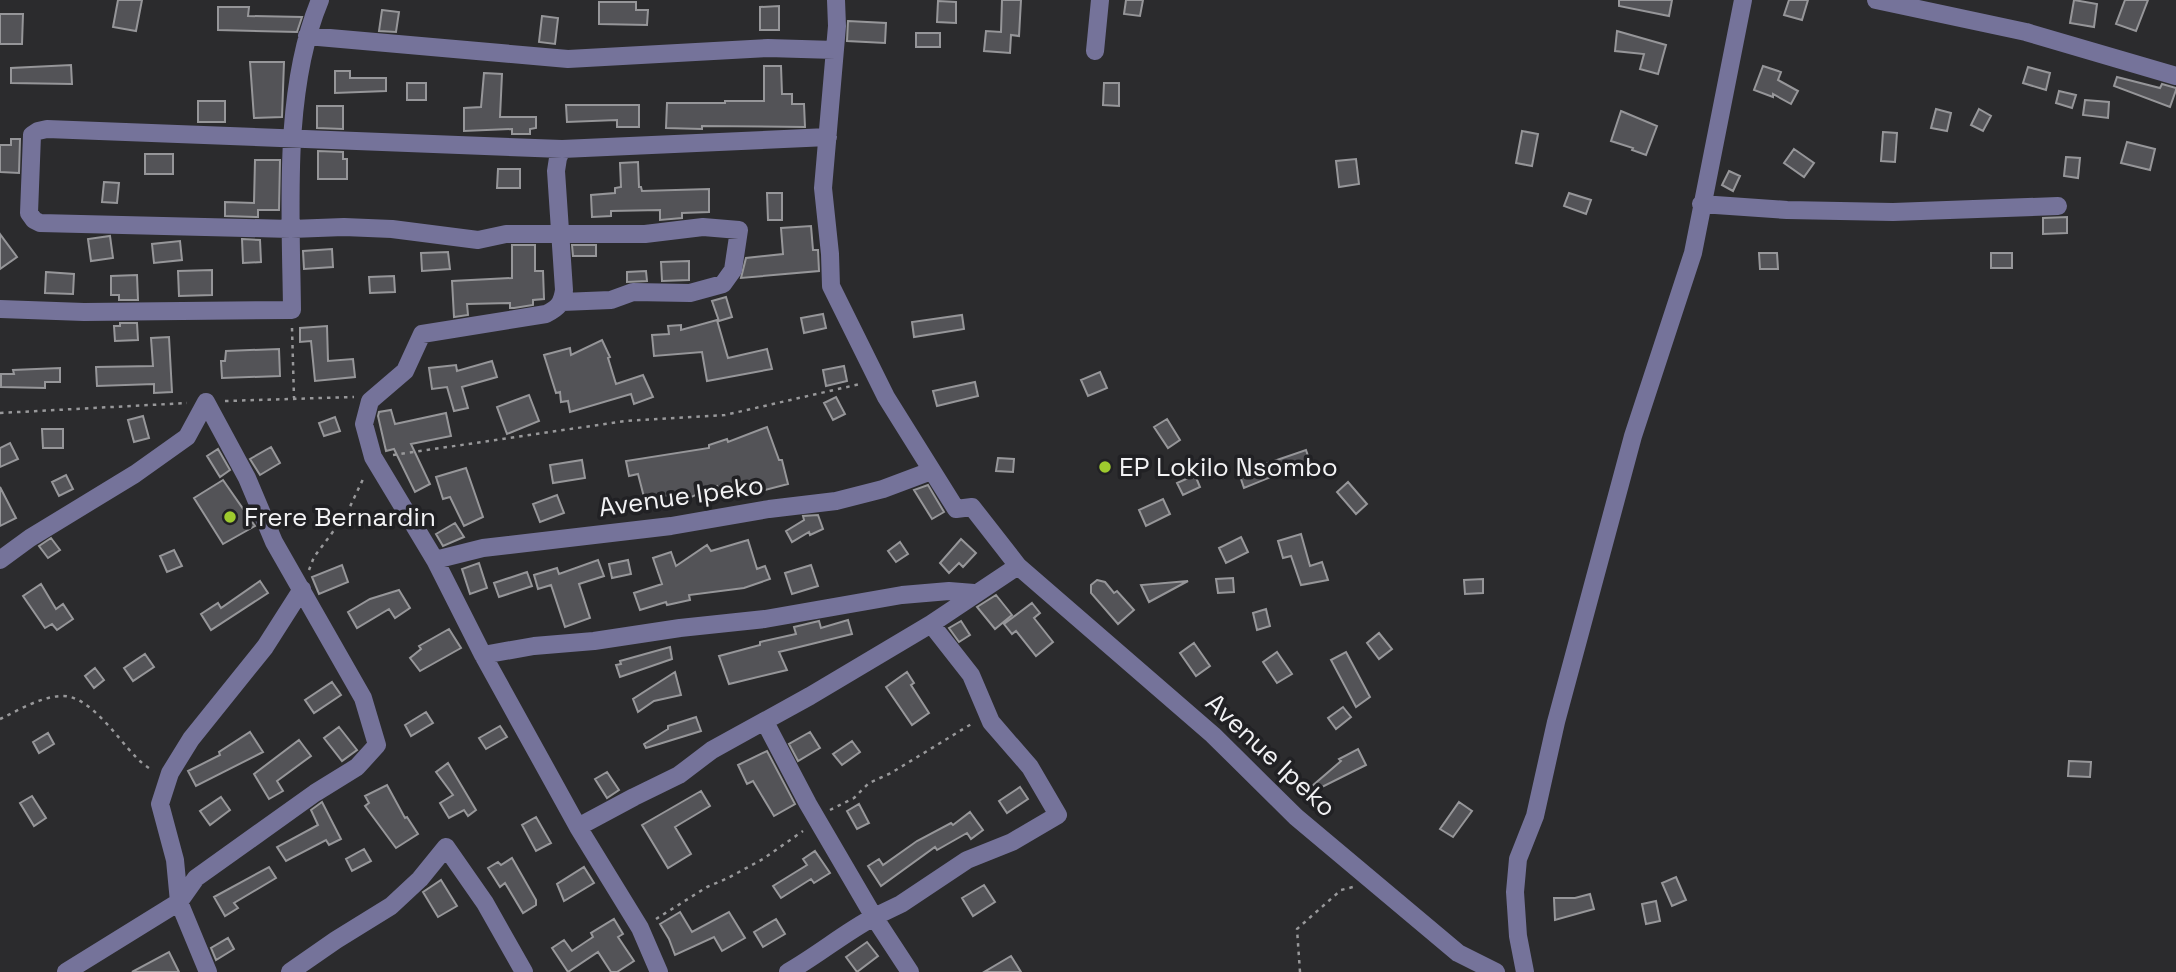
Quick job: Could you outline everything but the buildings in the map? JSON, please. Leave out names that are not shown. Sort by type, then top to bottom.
[{"type":"street","points":[[0,309],[83,312],[292,310],[293,140],[301,62],[320,0]]},
{"type":"street","name":"Avenue Ipeko","points":[[836,0],[835,50],[823,188],[831,286],[877,379],[956,509],[972,507],[1018,566],[1203,727],[1296,817],[1458,953],[1496,972]]},
{"type":"street","points":[[1095,51],[1100,0]]},
{"type":"street","points":[[1525,972],[1518,936],[1515,892],[1518,859],[1535,816],[1556,722],[1633,436],[1693,253],[1743,0]]},
{"type":"street","points":[[1876,0],[2026,32],[2176,76]]},
{"type":"street","points":[[307,36],[568,59],[768,48],[835,50]]},
{"type":"street","points":[[562,302],[611,300],[633,292],[691,293],[723,284],[733,270],[739,230],[703,227],[645,234],[506,234],[478,240],[392,229],[344,227],[291,229],[40,223],[34,220],[30,213],[32,135],[38,131],[562,149],[828,137]]},
{"type":"street","points":[[562,149],[556,171],[564,290],[562,302],[557,309],[546,314],[422,334],[405,371],[370,401],[364,424],[373,457],[435,560],[579,827],[640,928],[659,972]]},
{"type":"street","points":[[1702,204],[1787,210],[1893,212],[2058,206]]},
{"type":"street","points":[[0,560],[30,538],[135,474],[187,437],[206,402],[247,478],[274,542],[363,698],[377,745],[357,767],[315,793],[196,878],[179,902],[66,972]]},
{"type":"street","name":"Avenue Ipeko","points":[[435,560],[483,548],[671,526],[769,509],[836,501],[883,489],[931,471]]},
{"type":"street","points":[[579,827],[634,796],[679,775],[712,750],[765,722],[931,624],[1018,566]]},
{"type":"street","points":[[208,972],[179,902],[175,860],[160,804],[170,773],[191,739],[265,647],[302,589]]},
{"type":"street","points":[[484,655],[534,646],[594,642],[765,618],[902,595],[949,591],[974,593]]},
{"type":"street","points":[[788,972],[852,929],[901,904],[967,860],[1012,842],[1058,815],[1030,767],[991,722],[971,675],[931,624]]},
{"type":"street","points":[[765,722],[808,804],[874,917],[910,972]]},
{"type":"street","points":[[290,972],[391,906],[420,879],[446,847],[485,903],[524,972]]},
{"type":"path","points":[[292,310],[294,399]]},
{"type":"path","points":[[302,589],[314,557],[347,513],[373,457],[625,421],[725,415],[877,379]]},
{"type":"path","points":[[0,719],[40,701],[63,695],[76,699],[107,722],[165,788]]},
{"type":"path","points":[[1300,972],[1297,929],[1341,890],[1373,883]]},
{"type":"place","name":"EP Lokilo Nsombo","points":[[1105,467]]},
{"type":"place","name":"Frere Bernardin","points":[[230,517]]}]
